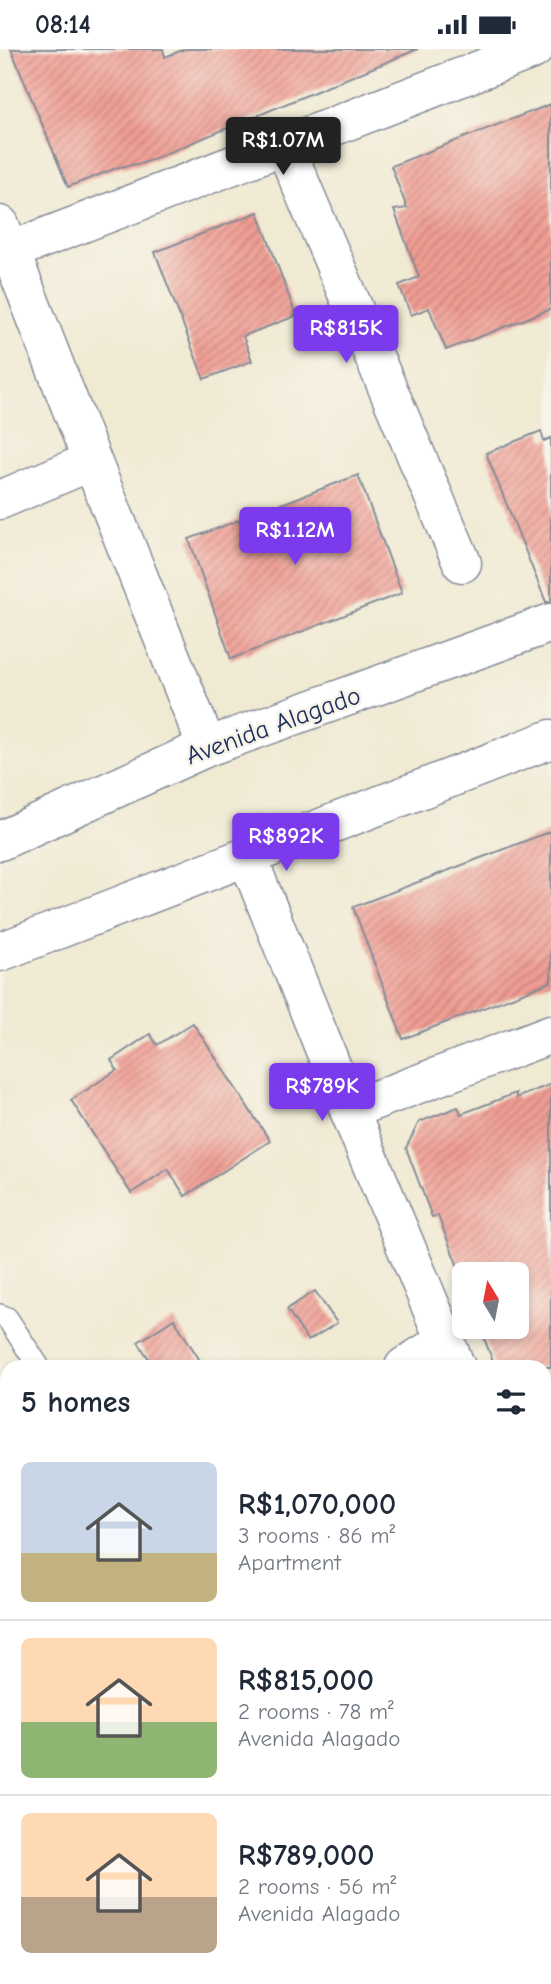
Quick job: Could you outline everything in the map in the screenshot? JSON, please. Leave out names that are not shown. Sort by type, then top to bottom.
[{"type":"street","points":[[207,747],[5,238],[284,145],[534,49]]},
{"type":"street","points":[[284,145],[462,563]]},
{"type":"street","points":[[0,500],[92,461]]},
{"type":"street","name":"Avenida Alagado","points":[[0,841],[207,747],[551,623]]},
{"type":"street","points":[[0,952],[551,739]]},
{"type":"street","points":[[247,856],[451,1354],[429,1360]]},
{"type":"street","points":[[349,1110],[551,1034]]},
{"type":"lane","points":[[0,1315],[7,1318],[34,1360]]},
{"type":"building","points":[[11,49],[163,49],[165,57],[185,49],[418,49],[143,163],[119,167],[68,187]]},
{"type":"building","points":[[551,104],[551,309],[446,350],[429,308],[411,315],[399,285],[419,277],[394,210],[407,208],[391,166]]},
{"type":"building","points":[[258,212],[296,316],[243,336],[252,361],[204,379],[155,252]]},
{"type":"building","points":[[541,431],[544,441],[551,438],[551,602],[546,602],[486,453]]},
{"type":"building","points":[[358,475],[402,593],[231,659],[189,539]]},
{"type":"building","points":[[551,831],[551,982],[403,1039],[353,907]]},
{"type":"building","points":[[193,1023],[270,1141],[185,1196],[168,1169],[131,1193],[71,1100],[117,1070],[111,1060],[150,1034],[157,1045]]},
{"type":"building","points":[[551,1084],[551,1360],[492,1360],[484,1339],[529,1339],[529,1262],[456,1262],[438,1216],[432,1217],[406,1148],[419,1122],[458,1107],[461,1114],[516,1093],[516,1098]]},
{"type":"building","points":[[315,1291],[337,1323],[308,1341],[287,1309]]},
{"type":"building","points":[[174,1319],[200,1360],[150,1360],[138,1342]]}]
